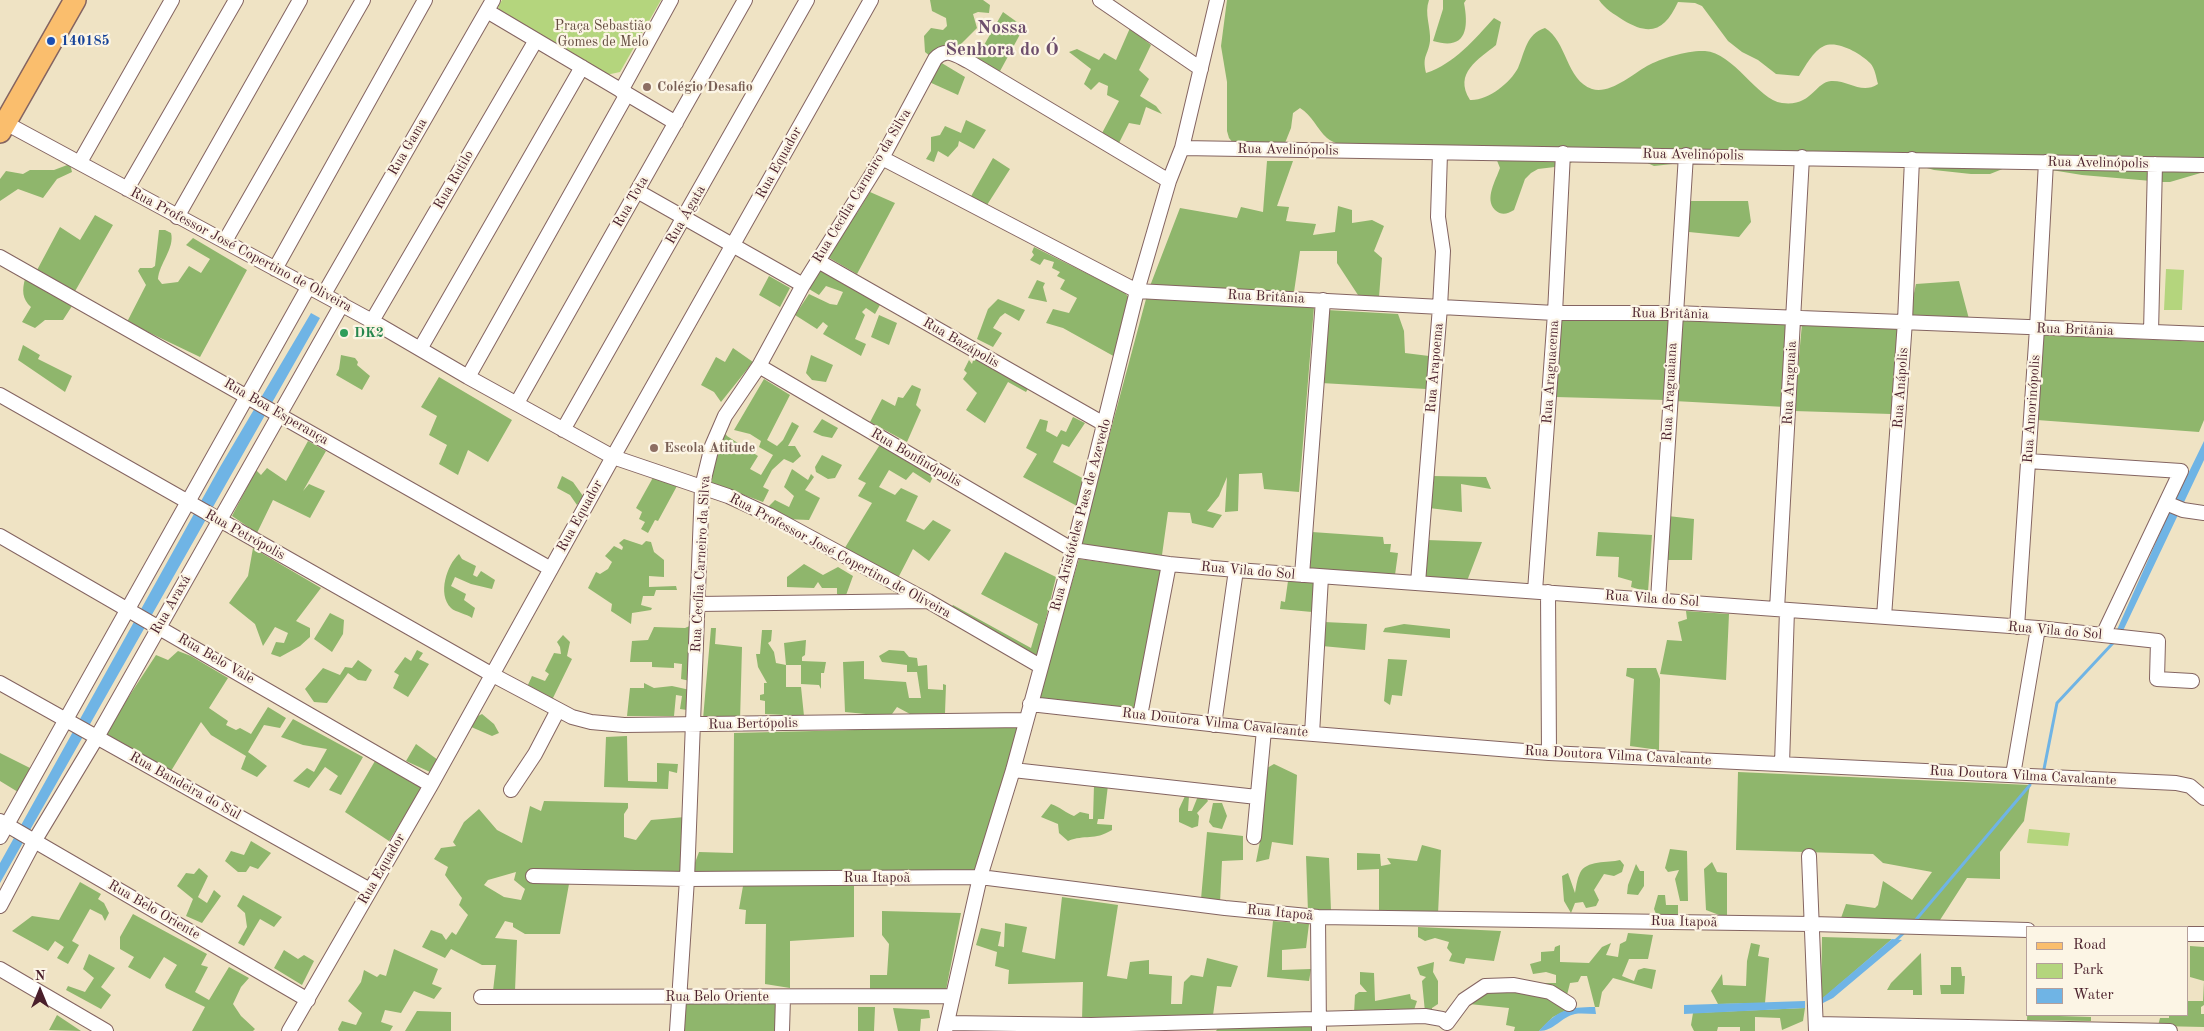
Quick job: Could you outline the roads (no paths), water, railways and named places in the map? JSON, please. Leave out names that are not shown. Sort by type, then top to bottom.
[{"type":"main road","points":[[2,125],[75,0]]},
{"type":"street","points":[[80,162],[172,0]]},
{"type":"street","points":[[127,189],[236,0]]},
{"type":"street","points":[[177,217],[300,0]]},
{"type":"street","points":[[224,241],[364,0]]},
{"type":"street","points":[[275,269],[426,0]]},
{"type":"street","points":[[468,377],[624,92],[671,0]]},
{"type":"street","name":"Rua Tota","points":[[517,403],[745,0]]},
{"type":"street","name":"Rua Ágata","points":[[564,430],[807,0]]},
{"type":"street","name":"Rua Equador","points":[[289,1031],[431,785],[491,674],[871,0]]},
{"type":"street","points":[[1100,0],[1202,69]]},
{"type":"street","name":"Rua Aristóteles Paes de Azevedo","points":[[946,1027],[980,877],[1013,770],[1025,720],[1073,550],[1137,291],[1169,181],[1182,148],[1217,0]]},
{"type":"street","points":[[490,5],[536,40],[676,123]]},
{"type":"street","name":"Rua Gama","points":[[324,294],[490,5]]},
{"type":"street","name":"Rua Rutilo","points":[[372,320],[536,40]]},
{"type":"street","name":"Rua Cecília Carneiro da Silva","points":[[677,1031],[687,879],[702,487],[712,446],[725,416],[759,366],[803,285],[882,158],[935,59],[940,54],[947,52],[953,54],[1169,181]]},
{"type":"street","points":[[420,349],[582,67]]},
{"type":"street","name":"Rua Professor José Copertino de Oliveira","points":[[2,125],[80,162],[177,217],[372,320],[468,377],[613,457],[728,496],[770,515],[928,601],[1040,666]]},
{"type":"street","name":"Rua Avelinópolis","points":[[1182,148],[2204,165]]},
{"type":"street","name":"Rua Arapoema","points":[[1418,583],[1443,252],[1438,217],[1440,153]]},
{"type":"street","name":"Rua Araguacema","points":[[1549,753],[1542,591],[1563,153]]},
{"type":"street","name":"Rua Araguaiana","points":[[1658,600],[1686,155]]},
{"type":"street","name":"Rua Araguaia","points":[[1782,764],[1782,609],[1802,157]]},
{"type":"street","points":[[882,158],[1137,291]]},
{"type":"street","name":"Rua Anápolis","points":[[1884,617],[1906,321],[1912,159]]},
{"type":"street","name":"Rua Amorinópolis","points":[[2017,627],[2046,162]]},
{"type":"street","points":[[2151,332],[2155,164]]},
{"type":"street","points":[[637,191],[803,285]]},
{"type":"street","name":"Rua Boa Esperança","points":[[0,257],[551,569]]},
{"type":"street","name":"Rua Bazápolis","points":[[818,261],[1104,424]]},
{"type":"street","points":[[5,827],[69,723],[191,505],[309,286]]},
{"type":"street","name":"Rua Britânia","points":[[1137,291],[1555,313],[1675,313],[2204,334]]},
{"type":"street","points":[[1302,575],[1323,300]]},
{"type":"street","name":"Rua Araxá","points":[[0,906],[32,838],[94,736],[215,518],[342,304]]},
{"type":"street","name":"Rua Bonfinópolis","points":[[759,366],[1073,550]]},
{"type":"street","name":"Rua Petrópolis","points":[[0,395],[491,674]]},
{"type":"street","points":[[2028,461],[2181,471],[2173,506],[2102,635]]},
{"type":"street","points":[[2173,506],[2204,513]]},
{"type":"street","name":"Rua Belo Vale","points":[[0,536],[156,624],[431,785]]},
{"type":"street","name":"Rua Vila do Sol","points":[[1073,550],[1169,564],[1236,570],[2038,628],[2158,641],[2157,679],[2192,681]]},
{"type":"street","points":[[1140,716],[1169,564]]},
{"type":"street","points":[[1214,725],[1236,570]]},
{"type":"street","points":[[1312,734],[1321,577]]},
{"type":"street","points":[[698,604],[928,601]]},
{"type":"street","points":[[2013,775],[2038,628]]},
{"type":"street","name":"Rua Bertópolis","points":[[491,674],[558,710],[591,722],[624,725],[1025,720]]},
{"type":"street","name":"Rua Bandeira do Sul","points":[[0,683],[370,890]]},
{"type":"street","name":"Rua Doutora Vilma Cavalcante","points":[[1030,704],[1264,730],[1549,753],[2176,783],[2190,786],[2204,798]]},
{"type":"street","points":[[511,790],[536,754],[558,710]]},
{"type":"street","points":[[1254,837],[1264,730]]},
{"type":"street","points":[[1013,770],[1257,797]]},
{"type":"street","name":"Rua Belo Oriente","points":[[5,827],[32,838],[308,1000]]},
{"type":"street","points":[[1809,856],[1816,1026],[2170,1031]]},
{"type":"street","name":"Rua Itapoã","points":[[533,876],[687,879],[980,877],[1225,908],[1318,917],[1812,924],[2026,930]]},
{"type":"street","points":[[1318,917],[1319,1025]]},
{"type":"street","points":[[2189,934],[2204,934]]},
{"type":"street","points":[[0,969],[106,1031]]},
{"type":"street","points":[[946,1027],[1090,1028],[1319,1025],[1425,1016],[1442,1019],[1448,1027],[1464,1000],[1485,986],[1514,986],[1550,992],[1569,1004]]},
{"type":"street","name":"Rua Belo Oriente","points":[[482,997],[953,996]]},
{"type":"street","points":[[782,1031],[783,997]]},
{"type":"water","points":[[311,313],[320,318],[0,883],[0,863],[220,467]]},
{"type":"water","points":[[2204,441],[2204,460],[2121,635],[2116,632],[2168,515]]},
{"type":"water","points":[[1892,939],[1902,940],[1833,998],[1821,1004],[1820,1000]]},
{"type":"water","points":[[1805,1001],[1805,1008],[1684,1014],[1684,1005]]},
{"type":"water","points":[[1595,1007],[1596,1014],[1575,1014],[1549,1029],[1539,1031],[1552,1018],[1564,1011]]},
{"type":"waterway","points":[[2044,769],[2057,703],[2113,643]]},
{"type":"waterway","points":[[1914,922],[2030,785]]},
{"type":"waterway","points":[[1895,941],[1907,930]]},
{"type":"place","name":"140185","points":[[51,41]]},
{"type":"place","name":"Colégio Desafio","points":[[647,87]]},
{"type":"place","name":"DK2","points":[[344,333]]},
{"type":"place","name":"Escola Atitude","points":[[654,448]]},
{"type":"district","name":"Nossa Senhora do Ó","points":[[1002,39]]},
{"type":"park label","name":"Praça Sebastião Gomes de Melo","points":[[603,34]]}]
